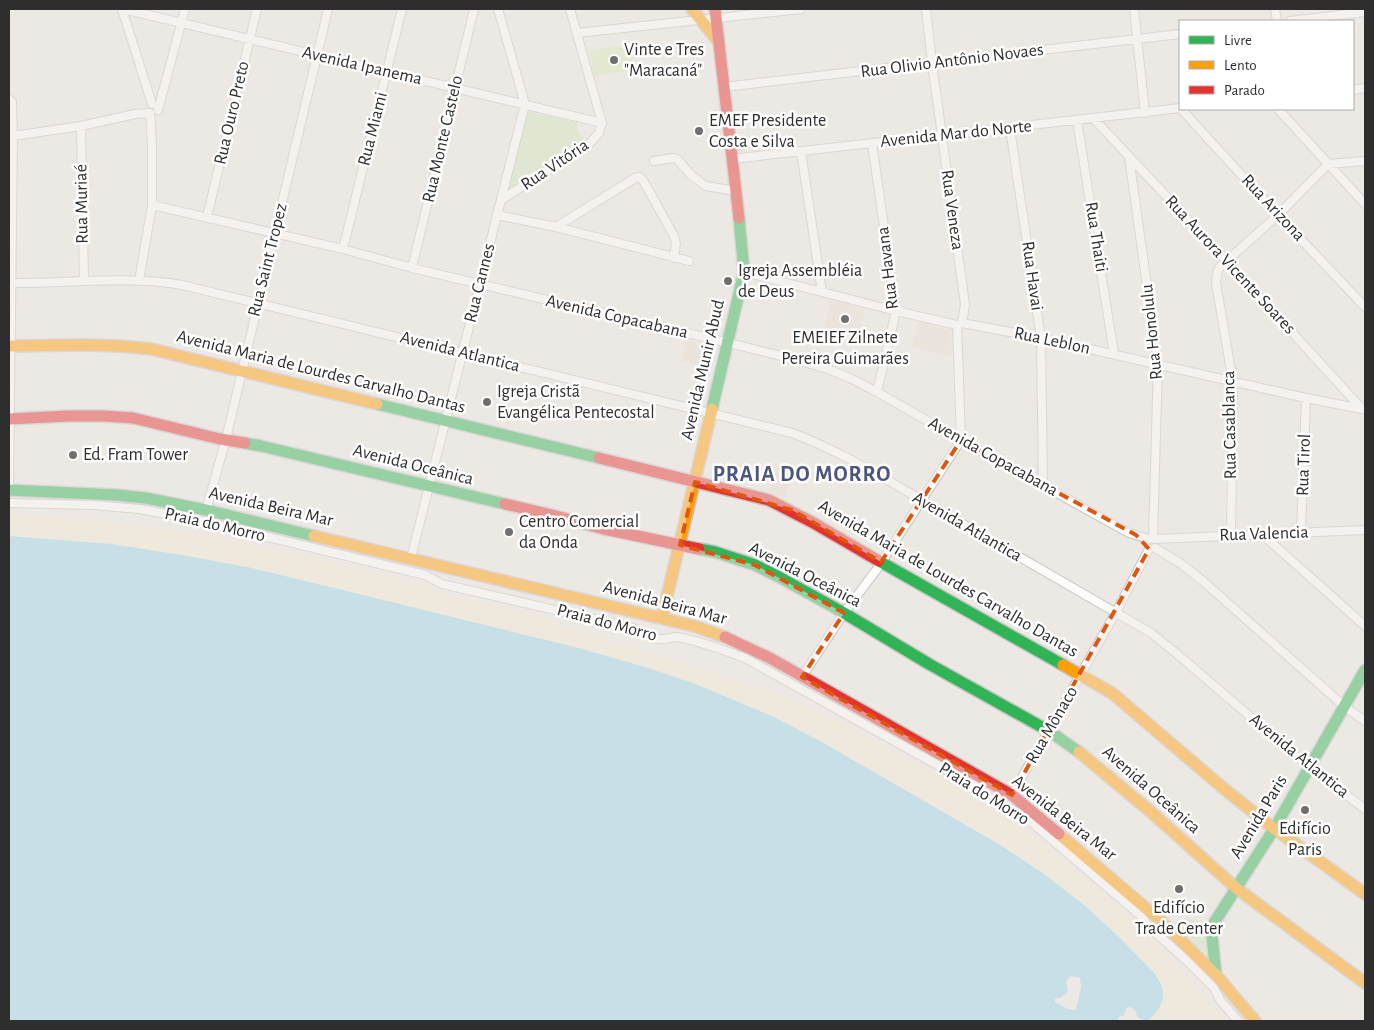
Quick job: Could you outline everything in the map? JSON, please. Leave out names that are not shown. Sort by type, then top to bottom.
[{"type":"street","name":"Avenida Ipanema","points":[[122,9],[602,123]]},
{"type":"street","points":[[122,9],[154,108],[152,205],[139,281]]},
{"type":"street","points":[[13,136],[81,126],[154,108],[164,88],[185,9]]},
{"type":"street","name":"Rua Ouro Preto","points":[[207,217],[257,9]]},
{"type":"street","name":"Rua Saint Tropez","points":[[206,510],[226,439],[328,9]]},
{"type":"street","name":"Rua Miami","points":[[343,249],[402,9]]},
{"type":"street","name":"Rua Monte Castelo","points":[[412,268],[474,9]]},
{"type":"street","name":"Rua Cannes","points":[[411,558],[525,104],[498,9]]},
{"type":"street","points":[[570,9],[602,123]]},
{"type":"street","points":[[692,9],[719,43]]},
{"type":"street","points":[[577,33],[701,20],[716,14],[801,9]]},
{"type":"street","name":"Rua Veneza","points":[[926,9],[965,305],[960,324],[961,440]]},
{"type":"street","points":[[1134,9],[1145,112]]},
{"type":"street","points":[[1298,20],[1365,12]]},
{"type":"street","name":"Avenida Munir Abud","points":[[662,617],[744,272],[716,14]]},
{"type":"street","name":"Rua Olivio Antônio Novaes","points":[[724,87],[1179,34]]},
{"type":"street","points":[[9,99],[12,102],[13,136],[10,237],[9,490]]},
{"type":"street","name":"Avenida Mar do Norte","points":[[732,159],[1179,109]]},
{"type":"street","name":"Rua Arizona","points":[[1182,110],[1365,306]]},
{"type":"street","points":[[1279,110],[1365,204]]},
{"type":"street","name":"Rua Aurora Vicente Soares","points":[[1094,118],[1364,410]]},
{"type":"street","name":"Rua Thaiti","points":[[1077,120],[1114,354]]},
{"type":"street","name":"Rua Vitória","points":[[501,200],[588,145],[599,133],[602,123]]},
{"type":"street","name":"Rua Muriaé","points":[[81,126],[84,281]]},
{"type":"street","name":"Rua Havai","points":[[1010,128],[1041,338],[1043,485]]},
{"type":"street","name":"Rua Havana","points":[[872,143],[896,311],[877,392]]},
{"type":"street","points":[[801,151],[822,292]]},
{"type":"street","name":"Rua Honolulu","points":[[1129,157],[1158,364],[1154,543]]},
{"type":"street","points":[[654,161],[672,158],[677,160],[692,176],[706,186],[736,191]]},
{"type":"street","points":[[1328,164],[1365,161]]},
{"type":"street","name":"Rua Casablanca","points":[[1231,535],[1233,382],[1216,273],[1220,267],[1278,214],[1328,164]]},
{"type":"street","points":[[556,227],[635,178],[640,177],[674,236],[676,244],[674,258]]},
{"type":"street","name":"Avenida Copacabana","points":[[152,205],[343,249],[480,285],[793,359],[828,369],[852,379],[1129,532],[1154,543],[1204,582],[1344,706],[1365,721]]},
{"type":"street","points":[[497,215],[556,227],[689,261]]},
{"type":"street","name":"Rua Leblon","points":[[744,272],[896,311],[1041,338],[1364,410]]},
{"type":"street","name":"Avenida Atlantica","points":[[10,283],[139,281],[175,284],[711,413],[792,433],[814,441],[922,500],[1151,633],[1309,767],[1365,809]]},
{"type":"street","name":"Avenida Maria de Lourdes Carvalho Dantas","points":[[9,346],[108,345],[143,347],[165,351],[242,372],[769,500],[792,510],[847,540],[881,562],[1112,693],[1274,829],[1365,894]]},
{"type":"street","name":"Rua Tirol","points":[[1302,532],[1306,398]]},
{"type":"street","name":"Avenida Oceânica","points":[[9,419],[68,416],[120,417],[151,422],[261,446],[604,529],[715,552],[755,565],[844,613],[929,664],[1049,731],[1075,748],[1151,812],[1236,888],[1365,982]]},
{"type":"street","points":[[802,677],[844,613],[881,562],[961,440]]},
{"type":"street","name":"Avenida Beira Mar","points":[[9,490],[117,495],[146,498],[206,510],[540,590],[662,617],[736,641],[770,658],[1012,795],[1046,821],[1138,899],[1216,975]]},
{"type":"street","name":"Praia do Morro","points":[[9,503],[93,505],[139,509],[194,519],[426,575],[442,584],[633,628],[640,630],[647,636],[658,639],[674,637],[704,644],[745,658],[977,787],[1019,816],[1029,820],[1142,917],[1148,926],[1214,988],[1220,1000],[1238,1021]]},
{"type":"street","name":"Rua Valencia","points":[[1154,543],[1231,535],[1365,530]]},
{"type":"street","points":[[1263,535],[1365,626]]},
{"type":"street","name":"Rua Mônaco","points":[[1012,795],[1154,543]]},
{"type":"street","name":"Avenida Paris","points":[[1216,975],[1212,930],[1214,923],[1274,829],[1365,670]]},
{"type":"street","points":[[1216,975],[1255,1021]]},
{"type":"highlighted area","points":[[961,440],[1136,535],[1149,549],[1012,795],[802,677],[844,613],[755,565],[680,545],[695,482],[792,510],[881,562]]},
{"type":"shaded area","name":"EMEIEF Zilnete Pereira Guimarães","points":[[831,300],[865,309],[858,338],[824,329]]},
{"type":"shaded area","points":[[918,321],[951,330],[952,358],[912,346]]},
{"type":"shaded area","points":[[687,340],[716,349],[710,368],[681,361]]},
{"type":"shaded area","points":[[774,464],[794,470],[784,499],[768,494]]},
{"type":"green space","name":"Vinte e Tres \"Maracaná\"","points":[[634,44],[638,70],[594,76],[590,50]]},
{"type":"green space","points":[[526,111],[577,122],[577,130],[586,142],[507,193]]},
{"type":"green space","points":[[735,134],[746,140],[751,150],[736,152]]},
{"type":"green space","points":[[1182,919],[1204,921],[1211,919],[1210,958],[1173,925]]},
{"type":"sand","points":[[9,513],[67,517],[202,534],[263,546],[430,586],[432,591],[557,620],[560,626],[742,681],[789,699],[840,721],[994,808],[1039,840],[1138,922],[1224,1021],[1148,1021],[1158,1011],[1163,996],[1162,986],[1154,973],[1102,921],[1044,874],[981,833],[820,741],[748,705],[648,668],[536,637],[252,568],[111,544],[9,536]]},
{"type":"water","points":[[9,536],[111,544],[252,568],[579,648],[698,685],[772,716],[820,741],[1002,846],[1044,874],[1084,905],[1154,973],[1162,986],[1163,993],[1163,999],[1158,1010],[1148,1021],[1138,1018],[1135,1010],[1131,1007],[1126,1008],[1124,1015],[1119,1017],[1118,1021],[9,1021]],"holes":[[[1070,976],[1080,978],[1081,987],[1076,1010],[1068,1009],[1055,1002],[1055,998],[1061,998],[1068,991],[1066,982]]]},
{"type":"traffic: fast","points":[[712,409],[744,272],[739,218]]},
{"type":"traffic: fast","points":[[377,404],[599,458]]},
{"type":"traffic: fast","points":[[245,443],[505,504]]},
{"type":"traffic: fast","points":[[9,490],[146,498],[206,510],[314,536]]},
{"type":"traffic: fast","points":[[699,549],[715,552],[755,565],[779,577],[1049,731],[1079,752]]},
{"type":"traffic: fast","points":[[879,561],[1063,665]]},
{"type":"traffic: fast","points":[[1216,975],[1212,936],[1214,923],[1274,829],[1365,670]]},
{"type":"traffic: slow","points":[[692,9],[719,42]]},
{"type":"traffic: slow","points":[[9,346],[98,345],[151,349],[377,404]]},
{"type":"traffic: slow","points":[[662,617],[712,409]]},
{"type":"traffic: slow","points":[[314,536],[694,626],[725,637]]},
{"type":"traffic: slow","points":[[1063,665],[1112,693],[1268,824],[1365,894]]},
{"type":"traffic: slow","points":[[1079,752],[1151,812],[1236,888],[1365,983]]},
{"type":"traffic: slow","points":[[1059,834],[1162,922],[1216,975],[1255,1021]]},
{"type":"traffic: jam","points":[[715,9],[739,218]]},
{"type":"traffic: jam","points":[[9,419],[68,416],[133,418],[220,439],[245,443]]},
{"type":"traffic: jam","points":[[599,458],[769,500],[812,522],[879,561]]},
{"type":"traffic: jam","points":[[505,504],[604,529],[699,549]]},
{"type":"traffic: jam","points":[[725,637],[770,658],[1012,795],[1059,834]]},
{"type":"place","name":"Vinte e Tres \"Maracaná\"","points":[[614,60]]},
{"type":"place","name":"EMEF Presidente Costa e Silva","points":[[699,131]]},
{"type":"place","name":"Igreja Assembléia de Deus","points":[[728,281]]},
{"type":"place","name":"EMEIEF Zilnete Pereira Guimarães","points":[[845,319]]},
{"type":"place","name":"Igreja Cristã Evangélica Pentecostal","points":[[487,402]]},
{"type":"place","name":"Ed. Fram Tower","points":[[73,455]]},
{"type":"place","name":"Centro Comercial da Onda","points":[[509,532]]},
{"type":"place","name":"Edifício Paris","points":[[1305,810]]},
{"type":"place","name":"Edifício Trade Center","points":[[1179,889]]},
{"type":"district","name":"PRAIA DO MORRO","points":[[802,474]]}]
